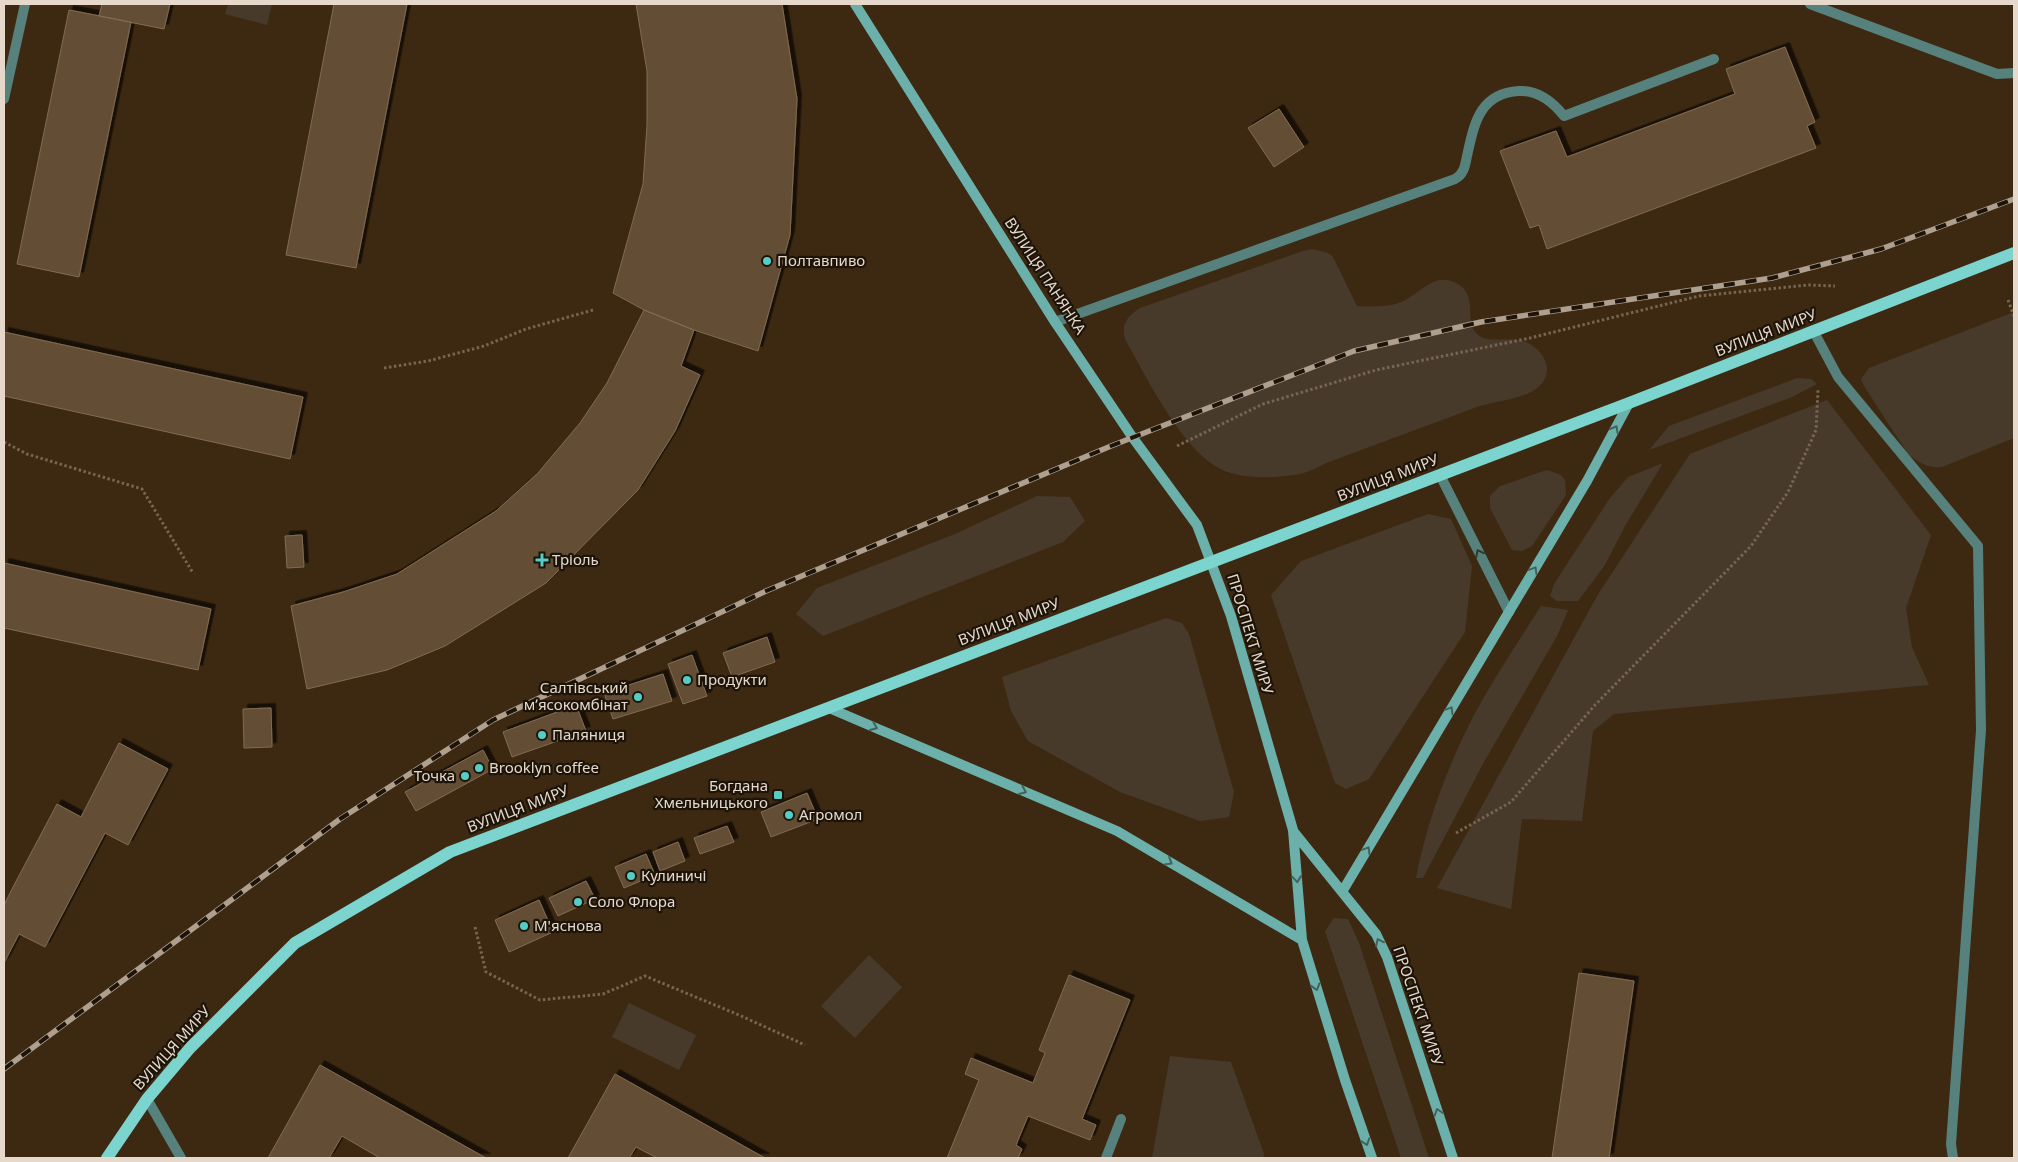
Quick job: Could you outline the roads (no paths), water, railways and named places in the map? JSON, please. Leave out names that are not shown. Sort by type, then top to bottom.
[{"type":"main road","name":"ВУЛИЦЯ ПАНЯНКА","points":[[855,4],[1055,322],[1133,438],[1197,525],[1212,562]]},
{"type":"main road","name":"ВУЛИЦЯ МИРУ","points":[[107,1158],[148,1099],[190,1048],[295,943],[450,852],[1629,403],[2014,253]]},
{"type":"main road","points":[[1342,892],[1588,481],[1629,403]]},
{"type":"main road","name":"ПРОСПЕКТ МИРУ","points":[[1212,562],[1231,616],[1293,830],[1302,940],[1344,1080],[1372,1158]]},
{"type":"main road","points":[[829,708],[1117,831],[1302,940]]},
{"type":"main road","name":"ПРОСПЕКТ МИРУ","points":[[1293,830],[1376,934],[1387,957],[1453,1158]]},
{"type":"street","points":[[4,99],[25,4]]},
{"type":"street","points":[[1810,4],[1997,74],[2014,73]]},
{"type":"street","points":[[1055,322],[1455,179],[1462,173],[1473,130],[1480,112],[1487,103],[1497,97],[1510,92],[1532,92],[1549,100],[1564,116],[1714,59]]},
{"type":"street","points":[[1814,332],[1838,377],[1978,546],[1981,730],[1952,1125],[1951,1144],[1953,1158]]},
{"type":"street","points":[[1440,475],[1509,612]]},
{"type":"street","points":[[148,1099],[181,1158]]},
{"type":"street","points":[[1106,1158],[1121,1119]]},
{"type":"railway","points":[[4,1069],[340,819],[493,720],[766,591],[1111,446],[1354,351],[1481,322],[1772,278],[1881,249],[2014,199]]},
{"type":"place","name":"Полтавпиво","points":[[767,261]]},
{"type":"place","name":"Тріоль","points":[[542,560]]},
{"type":"place","name":"Продукти","points":[[687,680]]},
{"type":"place","name":"Салтівський мʼясокомбінат","points":[[638,697]]},
{"type":"place","name":"Паляниця","points":[[542,735]]},
{"type":"place","name":"Brooklyn coffee","points":[[479,768]]},
{"type":"place","name":"Точка","points":[[465,776]]},
{"type":"place","name":"Богдана Хмельницького","points":[[778,795]]},
{"type":"place","name":"Агромол","points":[[789,815]]},
{"type":"place","name":"Кулиничі","points":[[631,876]]},
{"type":"place","name":"Соло Флора","points":[[578,902]]},
{"type":"place","name":"М'яснова","points":[[524,926]]}]
